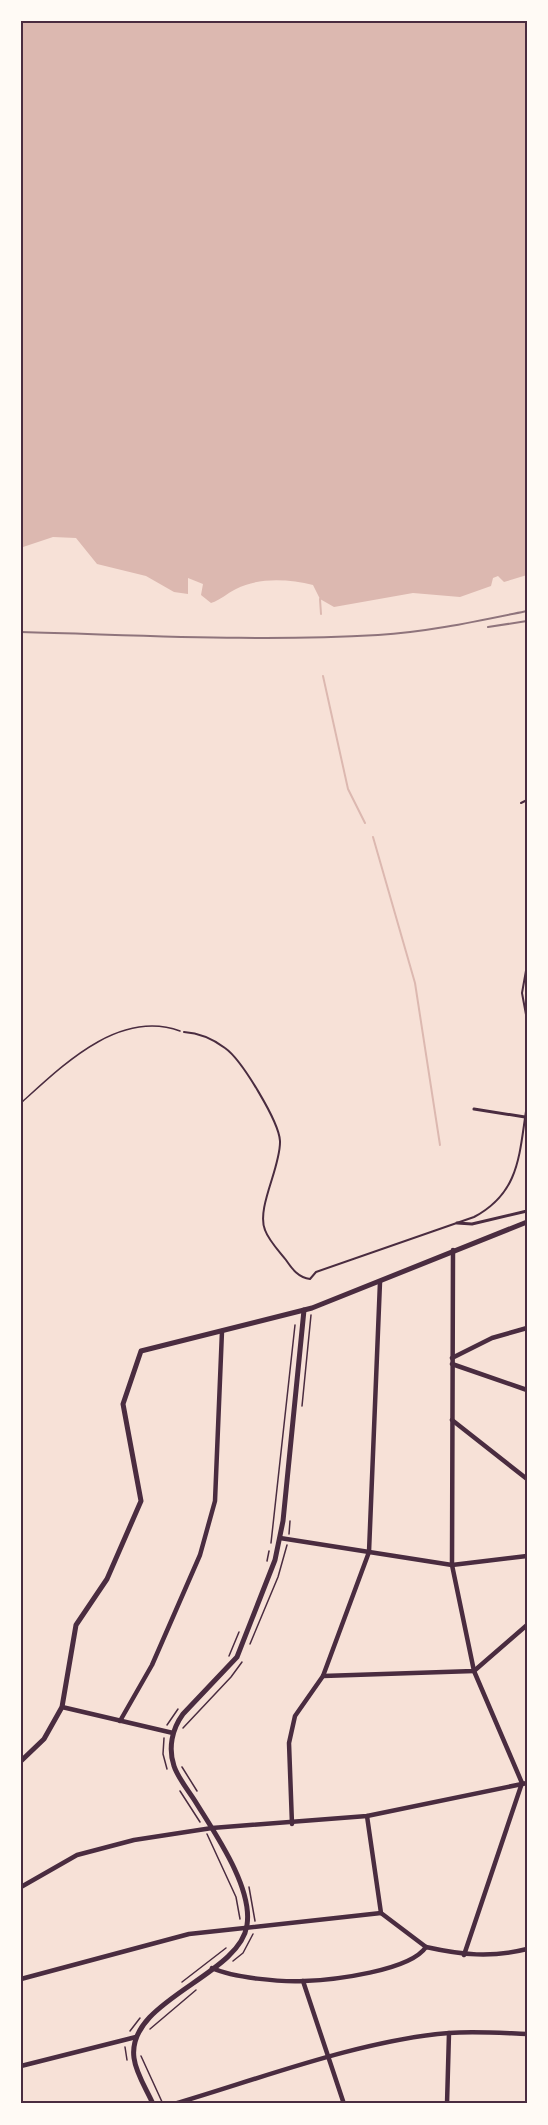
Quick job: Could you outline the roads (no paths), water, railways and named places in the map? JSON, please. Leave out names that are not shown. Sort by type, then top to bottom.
[{"type":"street","points":[[474,1109],[525,1117]]},
{"type":"street","points":[[457,1223],[472,1224],[527,1211]]},
{"type":"street","points":[[21,1761],[44,1739],[62,1707],[76,1625],[107,1579],[141,1501],[123,1404],[141,1351],[312,1308],[527,1222]]},
{"type":"street","points":[[453,1250],[452,1565],[474,1671],[524,1783],[464,1955]]},
{"type":"street","points":[[291,1824],[288,1767],[295,1716],[323,1676],[369,1552],[380,1282]]},
{"type":"street","points":[[153,2104],[134,2060],[136,2037],[145,2023],[159,2010],[233,1951],[247,1926],[244,1896],[212,1828],[175,1769],[172,1753],[173,1733],[183,1714],[237,1657],[270,1576],[280,1539],[304,1310]]},
{"type":"street","points":[[452,1361],[492,1338],[527,1328]]},
{"type":"street","points":[[120,1721],[152,1665],[200,1555],[215,1501],[222,1331]]},
{"type":"street","points":[[452,1361],[527,1390]]},
{"type":"street","points":[[452,1420],[527,1479]]},
{"type":"street","points":[[280,1539],[452,1565],[527,1556]]},
{"type":"street","points":[[323,1676],[474,1671],[527,1625]]},
{"type":"street","points":[[62,1707],[173,1733]]},
{"type":"street","points":[[21,1887],[77,1855],[134,1840],[212,1828],[291,1824],[367,1816],[524,1783]]},
{"type":"street","points":[[367,1816],[381,1912],[426,1947],[464,1955],[503,1955],[527,1949]]},
{"type":"street","points":[[21,1979],[189,1934],[381,1912]]},
{"type":"street","points":[[212,1968],[220,1971],[303,1981],[390,1967],[421,1955],[426,1947]]},
{"type":"street","points":[[303,1981],[344,2104]]},
{"type":"street","points":[[447,2104],[448,2033]]},
{"type":"street","points":[[174,2104],[329,2058],[448,2033],[527,2034]]},
{"type":"street","points":[[21,2066],[136,2037]]},
{"type":"lane","points":[[521,803],[527,800]]},
{"type":"lane","points":[[527,965],[522,993],[527,1020]]},
{"type":"lane","points":[[183,1032],[196,1033],[227,1049],[237,1059],[273,1117],[279,1130],[280,1153],[265,1209],[264,1228],[292,1269],[304,1279],[310,1279],[315,1272],[457,1223],[493,1206],[506,1191],[518,1163],[527,1105]]},
{"type":"waterway","points":[[320,599],[321,614]]},
{"type":"waterway","points":[[323,676],[348,789],[365,823]]},
{"type":"waterway","points":[[373,837],[415,983],[440,1145]]},
{"type":"railway","points":[[21,632],[200,637],[333,637],[378,635],[453,626],[527,611]]},
{"type":"railway","points":[[488,627],[527,621]]}]
